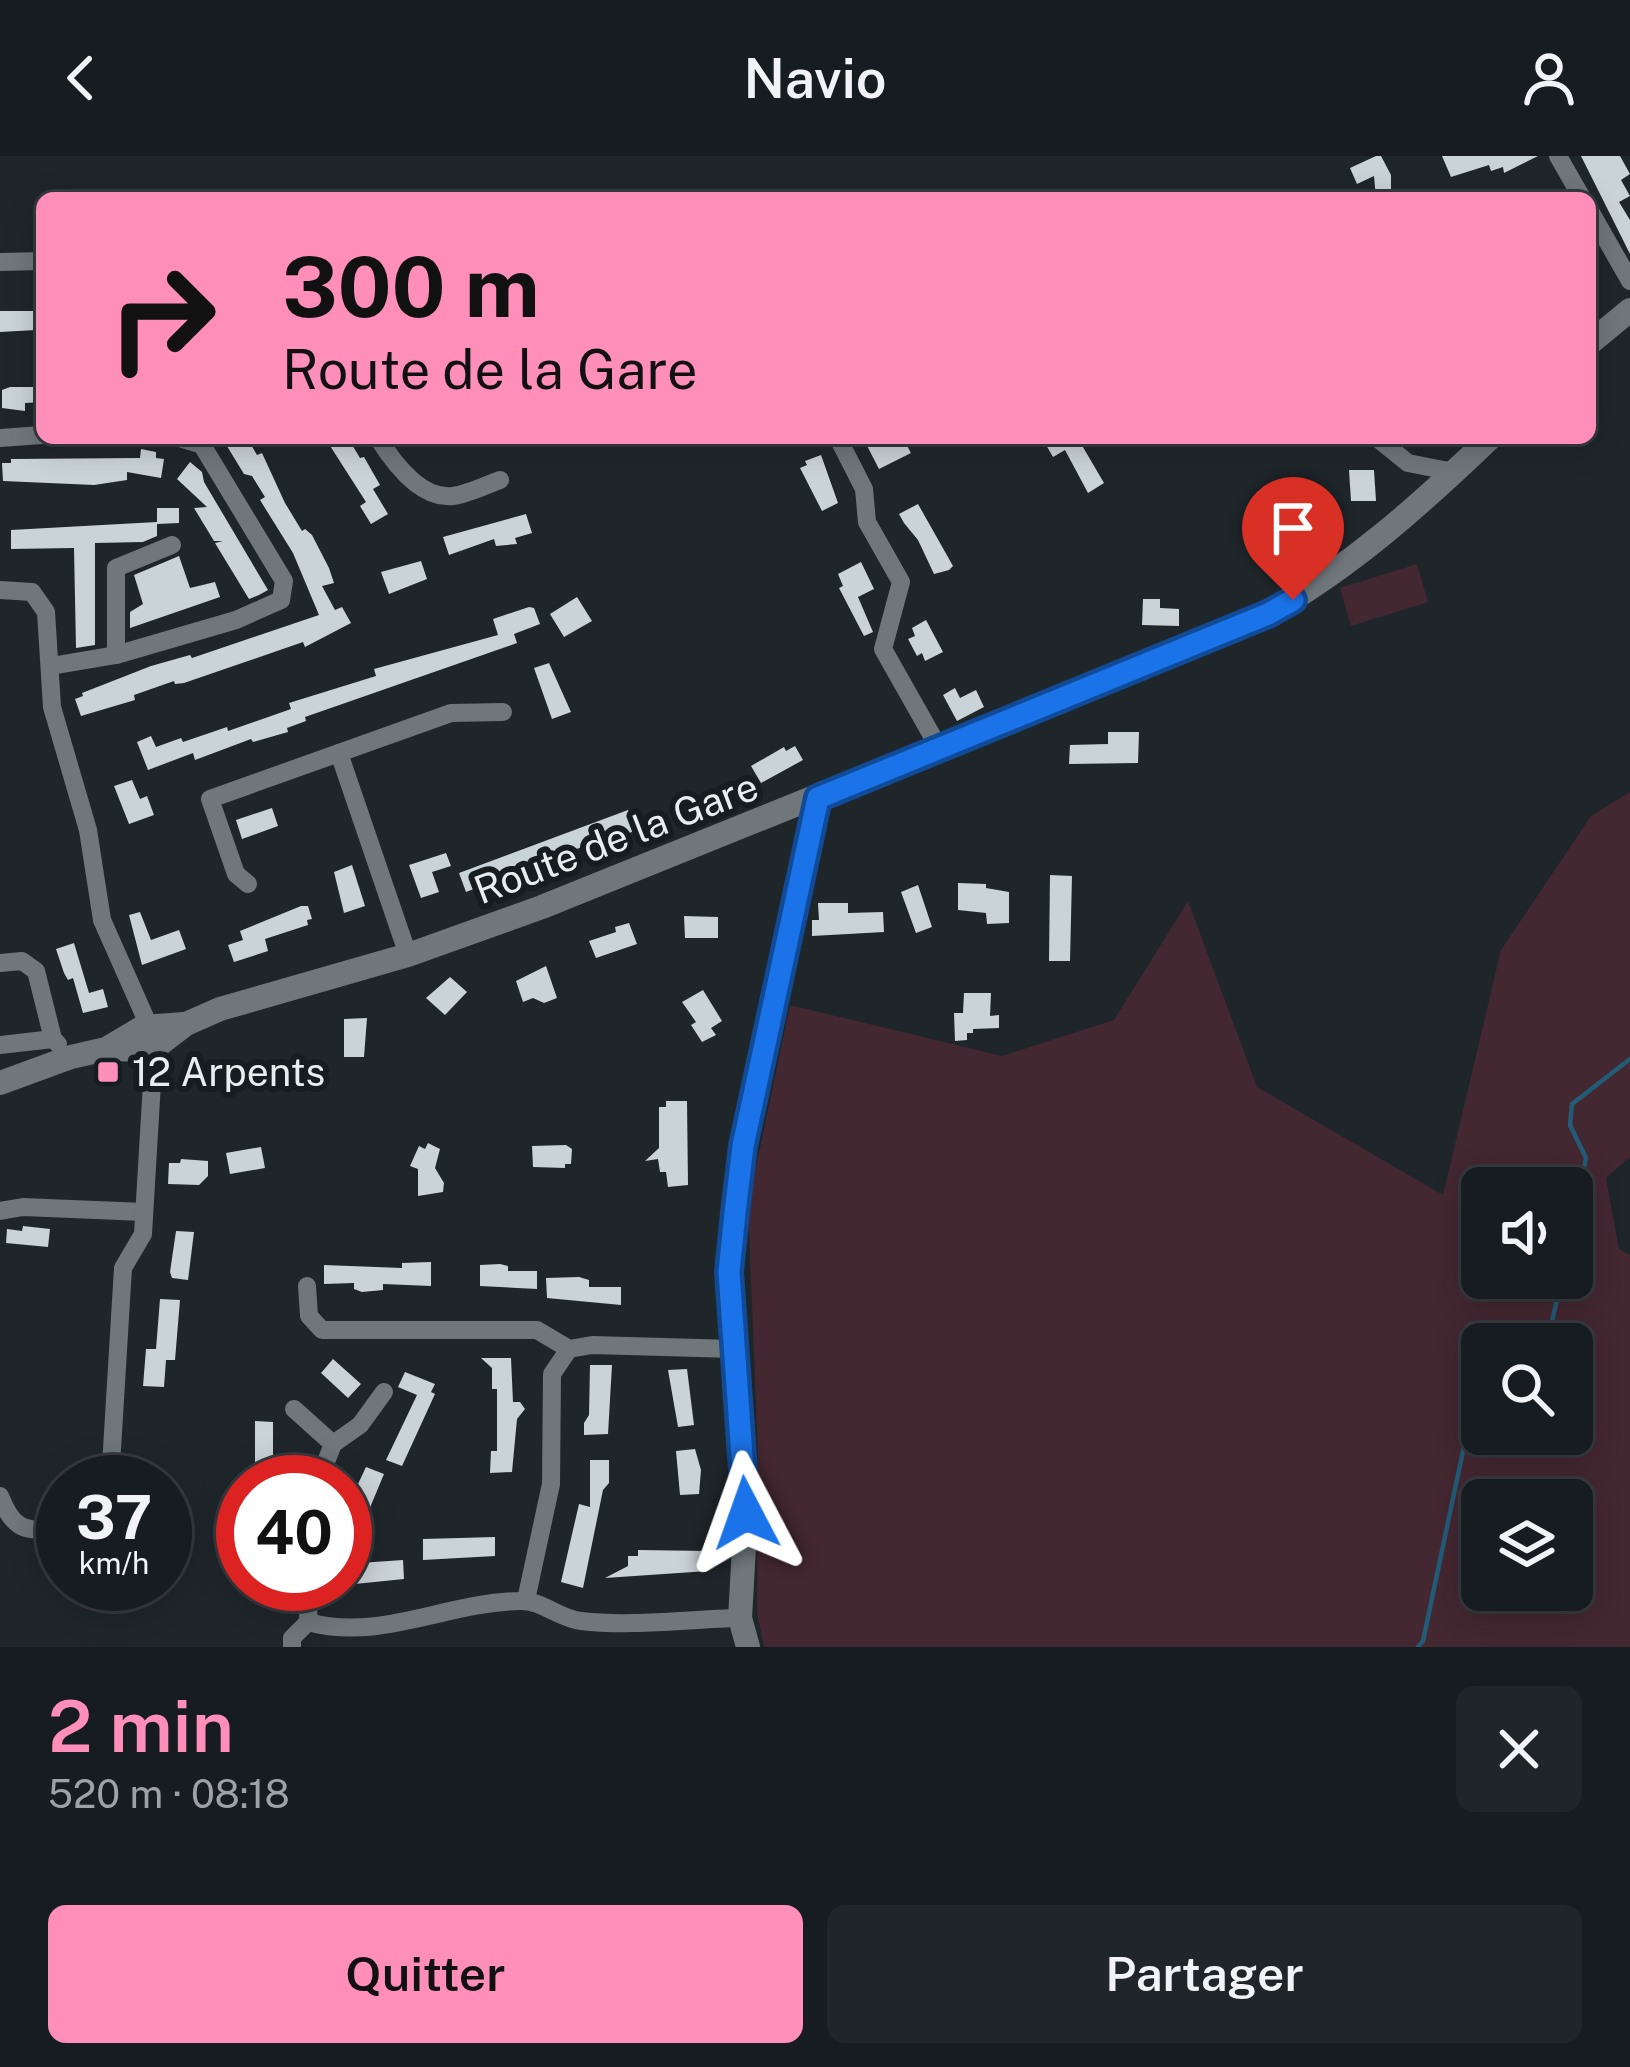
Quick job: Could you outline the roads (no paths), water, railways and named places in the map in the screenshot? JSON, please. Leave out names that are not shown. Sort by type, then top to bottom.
[{"type":"street","points":[[1558,156],[1579,192]]},
{"type":"street","points":[[1596,222],[1630,280]]},
{"type":"street","points":[[0,262],[36,262]]},
{"type":"street","points":[[1596,338],[1630,310]]},
{"type":"street","points":[[0,438],[36,435]]},
{"type":"street","points":[[51,666],[116,655],[266,609],[281,600],[284,581],[199,444]]},
{"type":"street","points":[[382,444],[401,470],[433,492],[452,496],[500,480]]},
{"type":"street","points":[[841,444],[864,489],[867,522],[901,583],[883,649],[939,748]]},
{"type":"street","points":[[1384,444],[1408,464],[1454,472]]},
{"type":"street","name":"Route de la Gare","points":[[147,1039],[221,1009],[408,955],[542,907],[1268,614],[1368,550],[1484,444]]},
{"type":"street","points":[[116,655],[116,568],[172,545]]},
{"type":"street","points":[[0,590],[24,590],[43,603],[50,631],[52,707],[88,830],[103,920],[136,999],[152,1076],[141,1241],[123,1268],[112,1455]]},
{"type":"street","points":[[248,884],[236,874],[211,799],[452,713],[503,712]]},
{"type":"street","points":[[339,753],[408,955]]},
{"type":"street","points":[[748,1647],[740,1618],[746,1513],[729,1272],[743,1146],[818,798]]},
{"type":"street","points":[[0,963],[22,961],[36,971],[62,1048]]},
{"type":"street","points":[[0,1045],[106,1049],[147,1039]]},
{"type":"street","points":[[0,1083],[62,1048]]},
{"type":"street","points":[[0,1210],[144,1212]]},
{"type":"street","points":[[307,1286],[308,1316],[322,1330],[537,1330],[568,1349],[592,1345],[734,1348]]},
{"type":"street","points":[[526,1600],[551,1484],[552,1375],[568,1349]]},
{"type":"street","points":[[329,1455],[333,1444],[360,1425],[383,1392]]},
{"type":"street","points":[[294,1409],[333,1444]]},
{"type":"street","points":[[0,1496],[11,1520],[20,1528],[36,1529]]},
{"type":"street","points":[[308,1622],[333,1629],[379,1627],[483,1604],[526,1600],[578,1622],[740,1618]]},
{"type":"street","points":[[292,1647],[292,1638],[308,1622],[308,1611]]},
{"type":"waterway","points":[[1584,1167],[1586,1158],[1570,1125],[1572,1104],[1630,1059]]},
{"type":"waterway","points":[[1552,1323],[1557,1299]]},
{"type":"waterway","points":[[1418,1647],[1462,1455]]},
{"type":"place","name":"12 Arpents","points":[[108,1072]]}]
